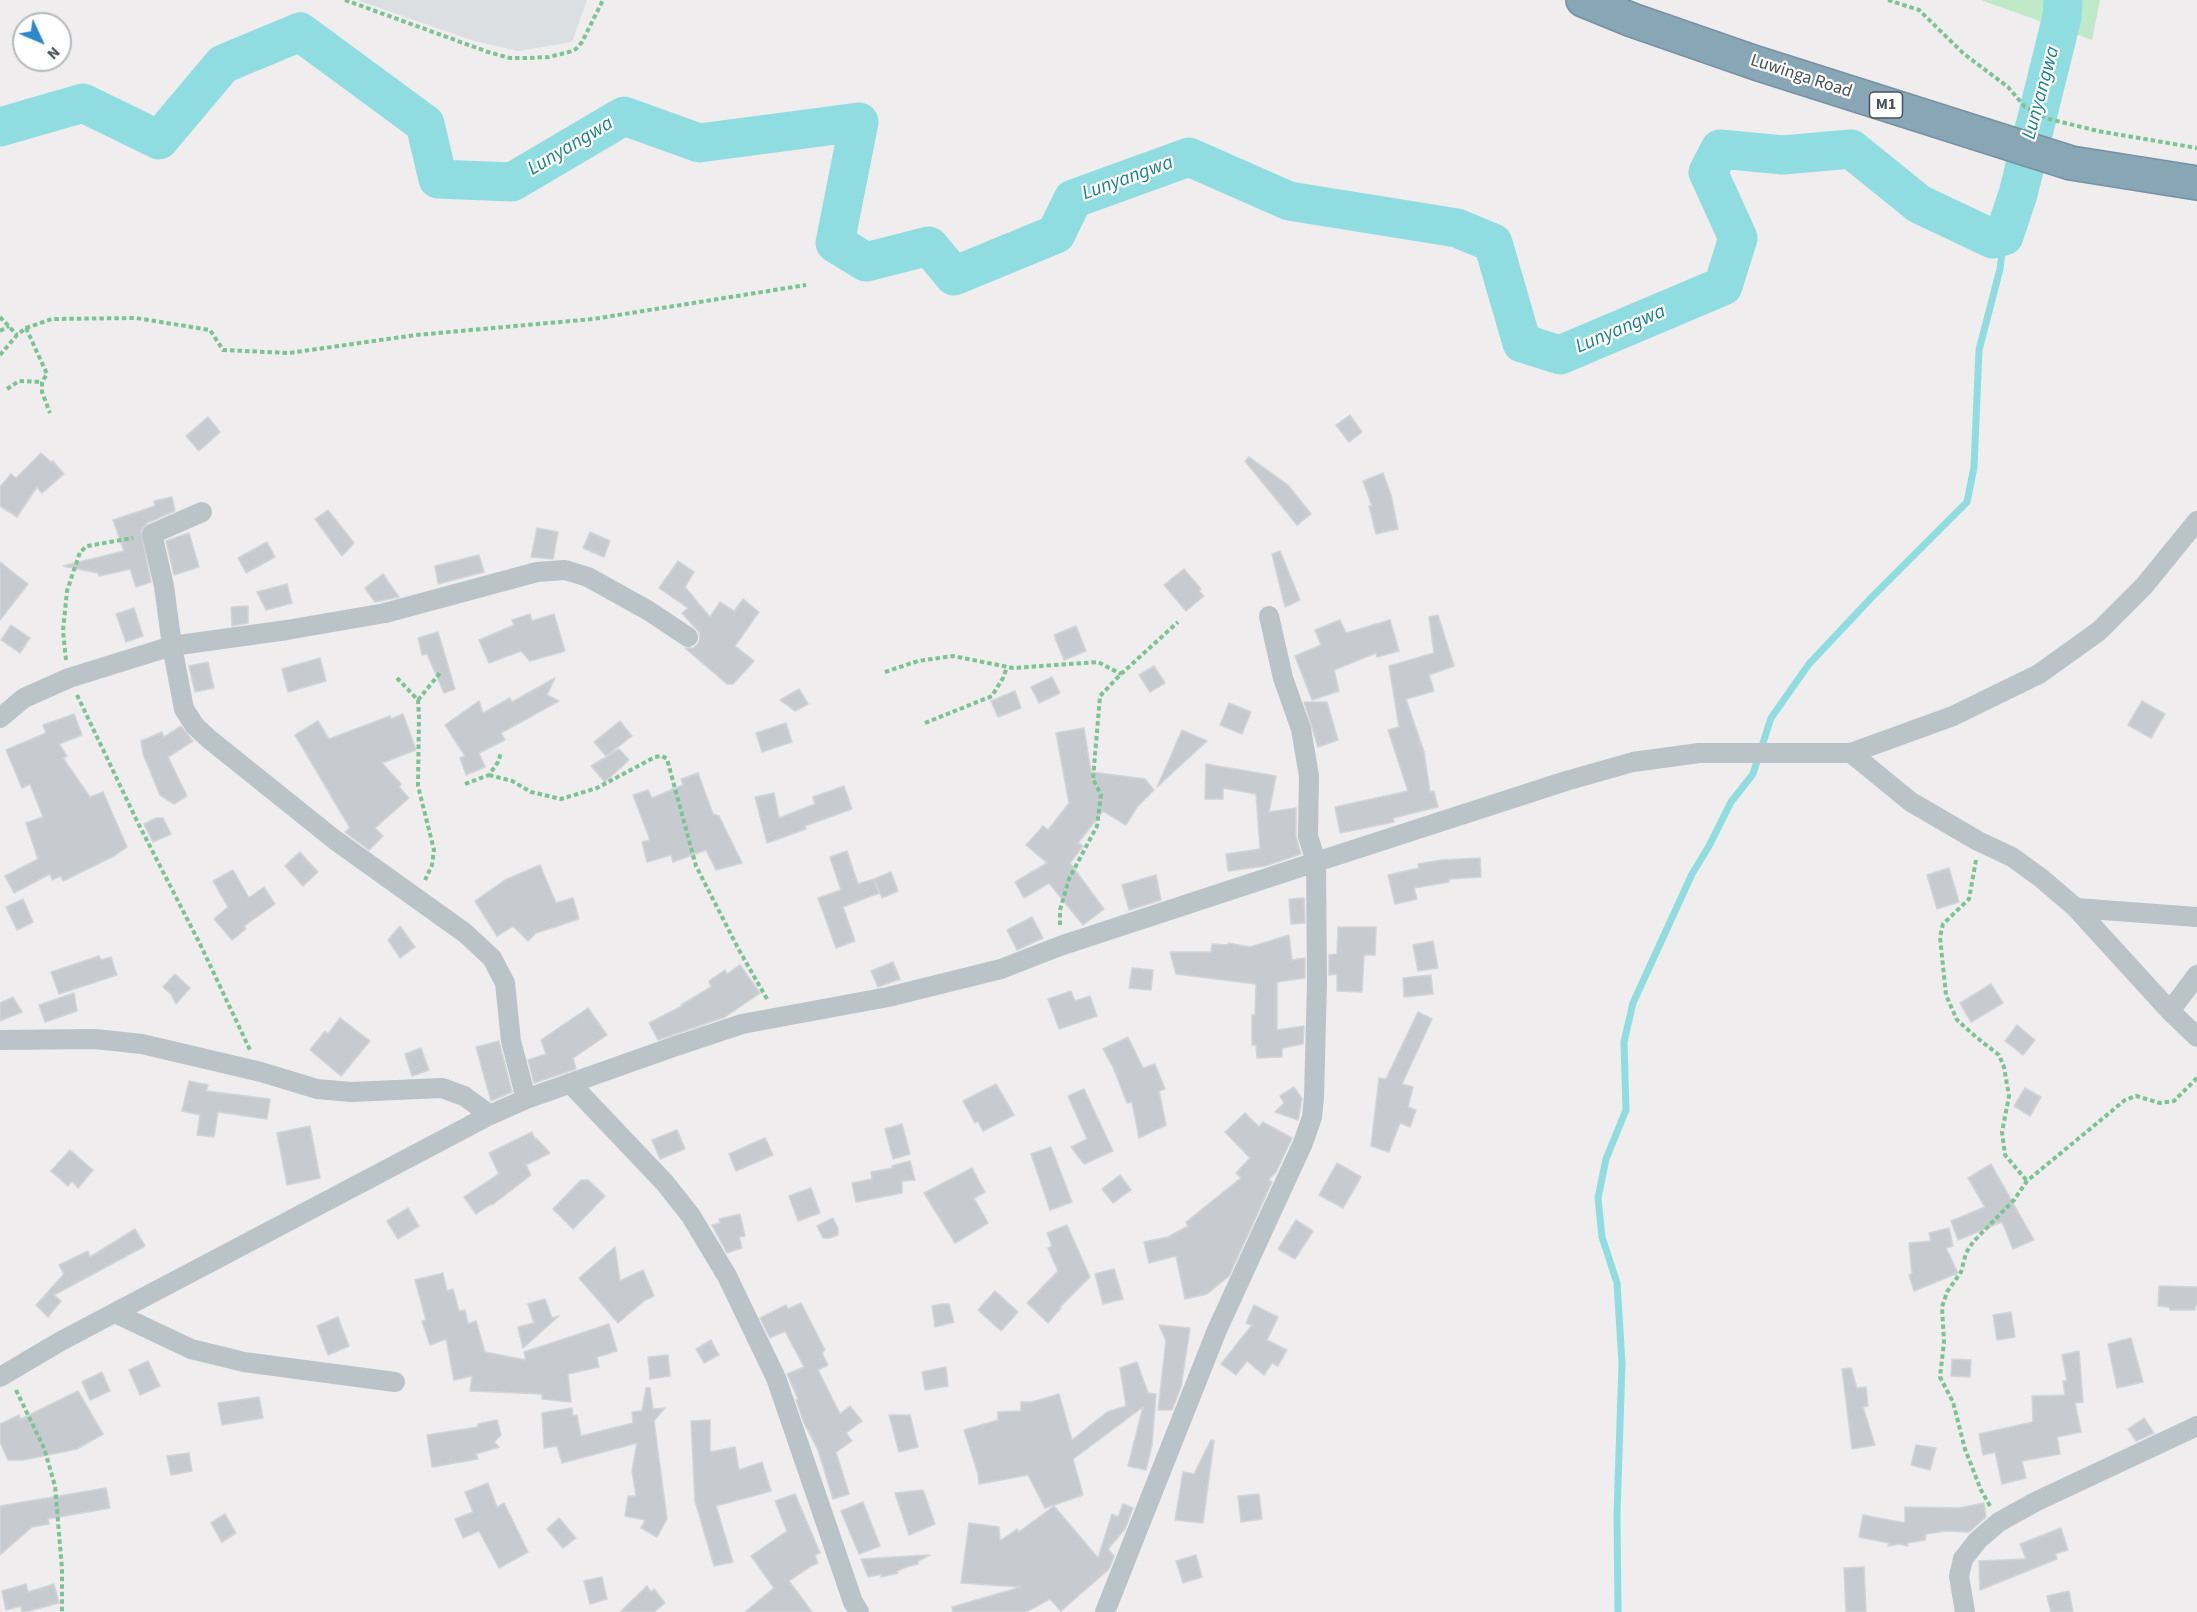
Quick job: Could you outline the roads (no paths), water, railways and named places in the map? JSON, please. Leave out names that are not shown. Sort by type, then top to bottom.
[{"type":"highway","name":"Luwinga Road","points":[[1583,0],[1632,21],[1756,63],[2072,163],[2197,183]]},
{"type":"street","points":[[202,512],[152,534],[164,586],[184,709],[195,726],[335,840],[465,933],[492,958],[505,983],[511,1041],[526,1099]]},
{"type":"street","points":[[4,1375],[61,1341],[490,1115],[570,1083],[742,1024],[899,995],[1001,969],[1060,946],[1316,862],[1566,781],[1633,762],[1699,753],[1851,753],[1953,716],[2039,674],[2099,631],[2144,585],[2197,520]]},
{"type":"street","points":[[0,718],[24,698],[69,678],[172,646],[385,613],[537,573],[565,570],[588,576],[649,611],[688,637]]},
{"type":"street","points":[[1105,1612],[1218,1330],[1304,1143],[1312,1117],[1316,993],[1316,862],[1308,836],[1309,776],[1301,729],[1283,678],[1269,616]]},
{"type":"street","points":[[1851,753],[1911,802],[1978,841],[2012,857],[2076,909],[2170,1011],[2197,1036]]},
{"type":"street","points":[[2076,909],[2197,917]]},
{"type":"street","points":[[2170,1011],[2197,975]]},
{"type":"street","points":[[0,1040],[95,1039],[142,1044],[261,1072],[317,1089],[351,1092],[442,1088],[464,1096],[490,1115]]},
{"type":"street","points":[[570,1083],[665,1183],[691,1216],[727,1276],[776,1378],[853,1602],[859,1612]]},
{"type":"street","points":[[115,1313],[191,1349],[234,1360],[395,1382]]},
{"type":"street","points":[[1965,1612],[1959,1576],[1963,1559],[1978,1540],[1999,1522],[2035,1502],[2197,1426]]},
{"type":"waterway","name":"Lunyangwa","points":[[0,127],[83,103],[159,140],[223,64],[300,32],[425,124],[438,179],[512,182],[624,116],[699,143],[859,122],[835,243],[866,262],[929,246],[954,276],[1056,234],[1073,199],[1189,157],[1289,201],[1457,228],[1493,243],[1522,343],[1560,355],[1723,286],[1738,238],[1708,172],[1720,149],[1783,155],[1851,149],[1919,204],[1993,239],[2004,236],[2018,194],[2062,17],[2063,0]]},
{"type":"waterway","points":[[1618,1612],[1617,1514],[1622,1363],[1617,1283],[1602,1237],[1598,1198],[1606,1159],[1626,1110],[1624,1042],[1633,1003],[1692,874],[1731,802],[1753,774],[1771,718],[1809,664],[1967,502],[1974,467],[1979,350],[2000,269],[2004,236]]}]
